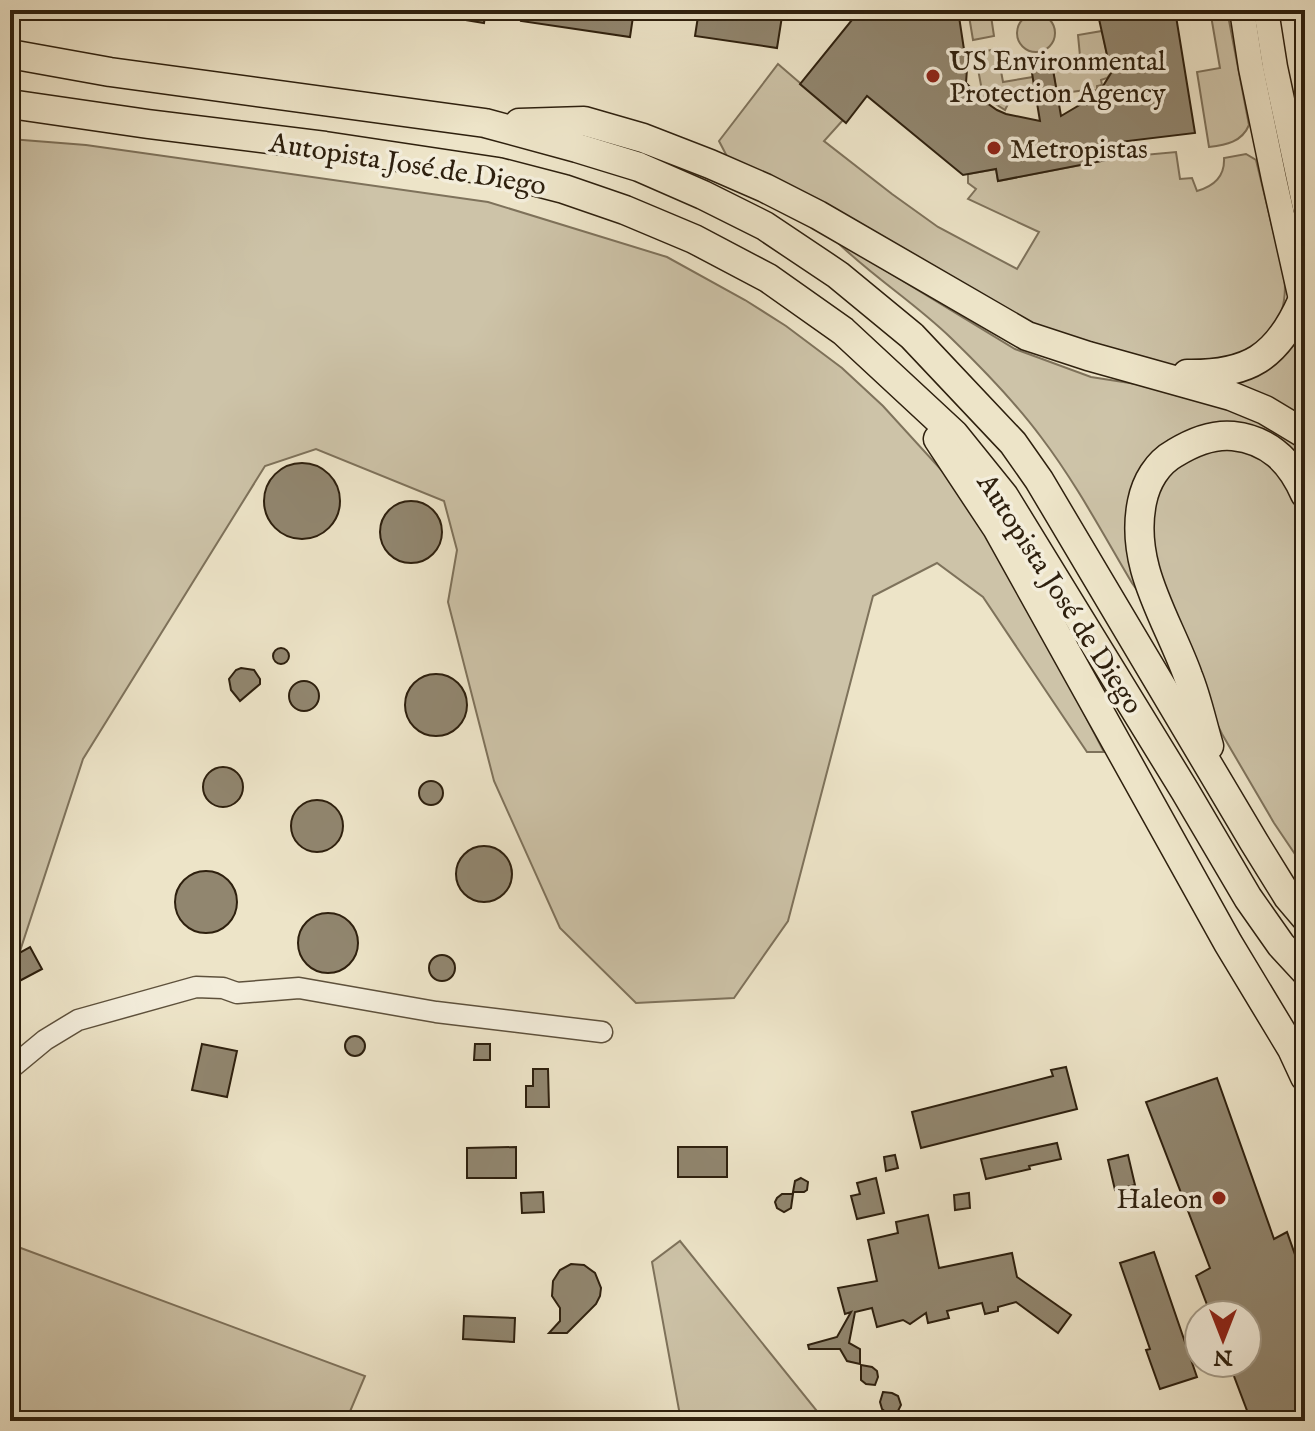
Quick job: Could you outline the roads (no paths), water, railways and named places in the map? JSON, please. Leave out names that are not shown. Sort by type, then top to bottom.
[{"type":"highway","name":"Autopista José de Diego","points":[[10,54],[110,72],[485,123],[639,167],[765,226],[838,275],[912,336],[1013,443],[1288,897],[1305,917]]},
{"type":"highway","name":"Autopista José de Diego","points":[[10,104],[498,172],[564,189],[625,210],[694,239],[768,278],[843,331],[954,434],[1004,496],[1248,898],[1281,945],[1305,971]]},
{"type":"highway","points":[[485,123],[584,121],[643,138],[792,201],[1027,336],[1231,396],[1265,410],[1305,434]]},
{"type":"highway","points":[[1150,373],[1213,375],[1254,363],[1265,355],[1303,310]]},
{"type":"highway","points":[[912,397],[997,528],[1305,1077]]},
{"type":"highway","points":[[1220,781],[1188,675],[1156,603],[1141,555],[1139,528],[1144,494],[1150,479],[1168,457],[1202,439],[1233,436],[1263,444],[1274,451],[1293,469],[1305,494]]},
{"type":"main road","points":[[1242,10],[1251,68],[1303,310]]},
{"type":"main road","points":[[1266,10],[1305,207]]},
{"type":"street","points":[[10,1069],[45,1040],[78,1020],[196,987],[223,988],[237,993],[299,988],[447,1014],[602,1032]]},
{"type":"place","name":"US Environmental Protection Agency","points":[[933,76]]},
{"type":"place","name":"Metropistas","points":[[994,148]]},
{"type":"place","name":"Haleon","points":[[1219,1198]]}]
